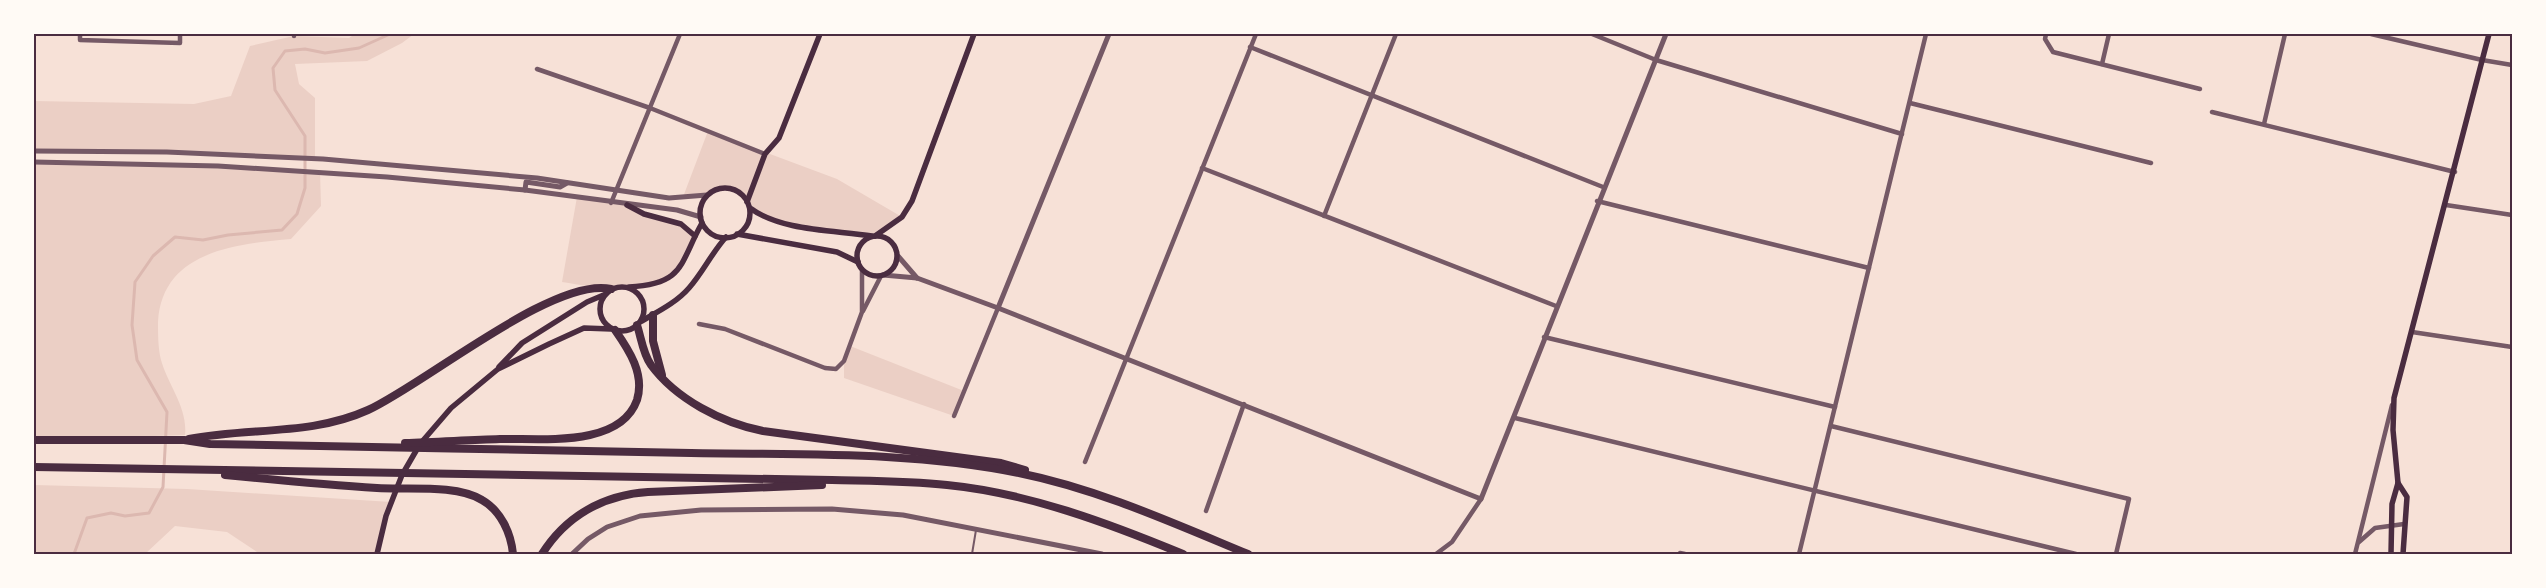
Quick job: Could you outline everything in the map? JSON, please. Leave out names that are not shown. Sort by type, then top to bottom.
[{"type":"highway","points":[[184,440],[208,435],[306,428],[346,418],[392,398],[490,335],[549,303],[595,288],[609,292]]},
{"type":"highway","points":[[654,314],[654,347],[663,377]]},
{"type":"highway","points":[[638,324],[651,365],[663,377],[700,407],[749,428],[1001,463],[1038,473],[1086,490],[1151,514],[1248,554]]},
{"type":"highway","points":[[337,447],[581,437],[611,429],[619,424],[632,410],[639,393],[640,384],[633,359],[613,330]]},
{"type":"highway","points":[[34,440],[184,440],[210,444],[890,457],[952,463],[1019,473],[1086,490]]},
{"type":"highway","points":[[34,467],[889,482],[948,485],[1014,498],[1078,514],[1183,554]]},
{"type":"highway","points":[[178,470],[370,488],[466,493],[482,500],[498,515],[510,536],[513,554]]},
{"type":"highway","points":[[542,554],[557,533],[576,516],[597,504],[620,496],[648,492],[889,482]]},
{"type":"main road","points":[[738,234],[747,224],[749,205],[766,154],[779,138],[820,34]]},
{"type":"main road","points":[[377,554],[386,516],[397,486],[427,434],[451,408],[498,369],[522,343],[588,302],[609,292],[625,287],[658,284],[668,279],[676,272],[692,246],[702,220],[701,205],[707,195],[721,188],[729,188],[743,196],[749,205],[760,215],[780,223],[874,236],[881,236],[893,243],[898,256],[893,268],[882,276],[871,275],[862,269],[858,262],[859,248],[874,236],[902,217],[912,200],[974,34]]},
{"type":"main road","points":[[2391,554],[2392,504],[2398,483],[2393,430],[2394,398],[2446,205],[2489,34]]},
{"type":"main road","points":[[627,205],[644,214],[681,224],[695,236]]},
{"type":"main road","points":[[702,220],[715,235],[726,238]]},
{"type":"main road","points":[[498,369],[584,328],[627,330],[638,324],[675,301],[688,289],[711,253],[726,238],[738,234],[837,252],[858,262]]},
{"type":"main road","points":[[625,287],[632,290],[642,300],[643,315],[638,324]]},
{"type":"main road","points":[[609,292],[602,299],[600,313],[602,320],[613,330]]},
{"type":"main road","points":[[2398,483],[2407,497],[2403,554]]},
{"type":"street","points":[[80,34],[80,40],[180,43],[180,34]]},
{"type":"street","points":[[611,203],[680,34]]},
{"type":"street","points":[[954,416],[1109,34]]},
{"type":"street","points":[[1085,462],[1256,34]]},
{"type":"street","points":[[1324,216],[1396,34]]},
{"type":"street","points":[[1592,34],[1656,60],[1902,134]]},
{"type":"street","points":[[1436,554],[1452,542],[1481,499],[1515,418],[1544,337],[1597,201],[1666,34]]},
{"type":"street","points":[[1799,554],[1926,34]]},
{"type":"street","points":[[2046,34],[2045,39],[2053,52],[2200,89]]},
{"type":"street","points":[[2102,64],[2109,34]]},
{"type":"street","points":[[2264,124],[2284,34]]},
{"type":"street","points":[[2371,34],[2482,60],[2512,65]]},
{"type":"street","points":[[1250,47],[1603,187]]},
{"type":"street","points":[[536,69],[650,108],[766,154]]},
{"type":"street","points":[[1910,102],[2151,163]]},
{"type":"street","points":[[2212,112],[2454,172]]},
{"type":"street","points":[[34,151],[167,152],[278,156],[568,182],[669,198],[707,195]]},
{"type":"street","points":[[34,162],[279,169],[320,172],[525,190],[611,203],[677,210],[702,220]]},
{"type":"street","points":[[1202,168],[1556,306]]},
{"type":"street","points":[[525,190],[526,182],[560,187],[568,182]]},
{"type":"street","points":[[1597,201],[1869,268]]},
{"type":"street","points":[[2446,205],[2512,215]]},
{"type":"street","points":[[898,256],[917,278]]},
{"type":"street","points":[[862,269],[862,312]]},
{"type":"street","points":[[699,324],[725,329],[830,370],[840,366],[844,361],[862,312],[882,276],[917,278],[1244,404],[1481,499]]},
{"type":"street","points":[[2412,332],[2512,347]]},
{"type":"street","points":[[1544,337],[1835,407]]},
{"type":"street","points":[[2355,554],[2394,398]]},
{"type":"street","points":[[1206,512],[1244,404]]},
{"type":"street","points":[[1515,418],[2076,554]]},
{"type":"street","points":[[1830,426],[2129,499],[2116,554]]},
{"type":"street","points":[[572,554],[588,539],[607,527],[640,516],[660,513],[832,509],[903,515],[1102,554]]},
{"type":"street","points":[[2358,542],[2375,528],[2404,524]]},
{"type":"lane","points":[[972,554],[976,528]]},
{"type":"shaded area","points":[[355,34],[414,34],[402,43],[367,61],[295,64],[299,84],[315,98],[315,158],[34,151],[34,101],[194,104],[231,96],[250,46],[294,36],[349,38]]},
{"type":"shaded area","points":[[708,131],[837,179],[902,217],[875,236],[780,223],[760,215],[743,195],[729,188],[721,188],[707,195],[683,197]]},
{"type":"shaded area","points":[[34,162],[218,166],[320,172],[321,206],[291,239],[248,244],[205,256],[187,266],[173,280],[163,298],[158,322],[160,355],[184,415],[185,435],[34,440]]},
{"type":"shaded area","points":[[577,197],[627,205],[644,214],[681,224],[695,236],[681,266],[675,273],[662,280],[634,288],[605,288],[562,282]]},
{"type":"shaded area","points":[[850,346],[964,391],[954,416],[844,378],[844,361]]},
{"type":"shaded area","points":[[34,485],[187,489],[391,502],[377,554],[260,554],[227,532],[175,526],[145,554],[34,554]]},
{"type":"waterway","points":[[74,554],[87,518],[111,513],[125,516],[149,513],[163,487],[167,412],[137,360],[132,325],[135,282],[153,256],[175,237],[203,240],[228,235],[282,230],[297,214],[305,188],[305,136],[275,90],[273,68],[285,51],[305,49],[325,53],[359,48],[390,34]]}]
